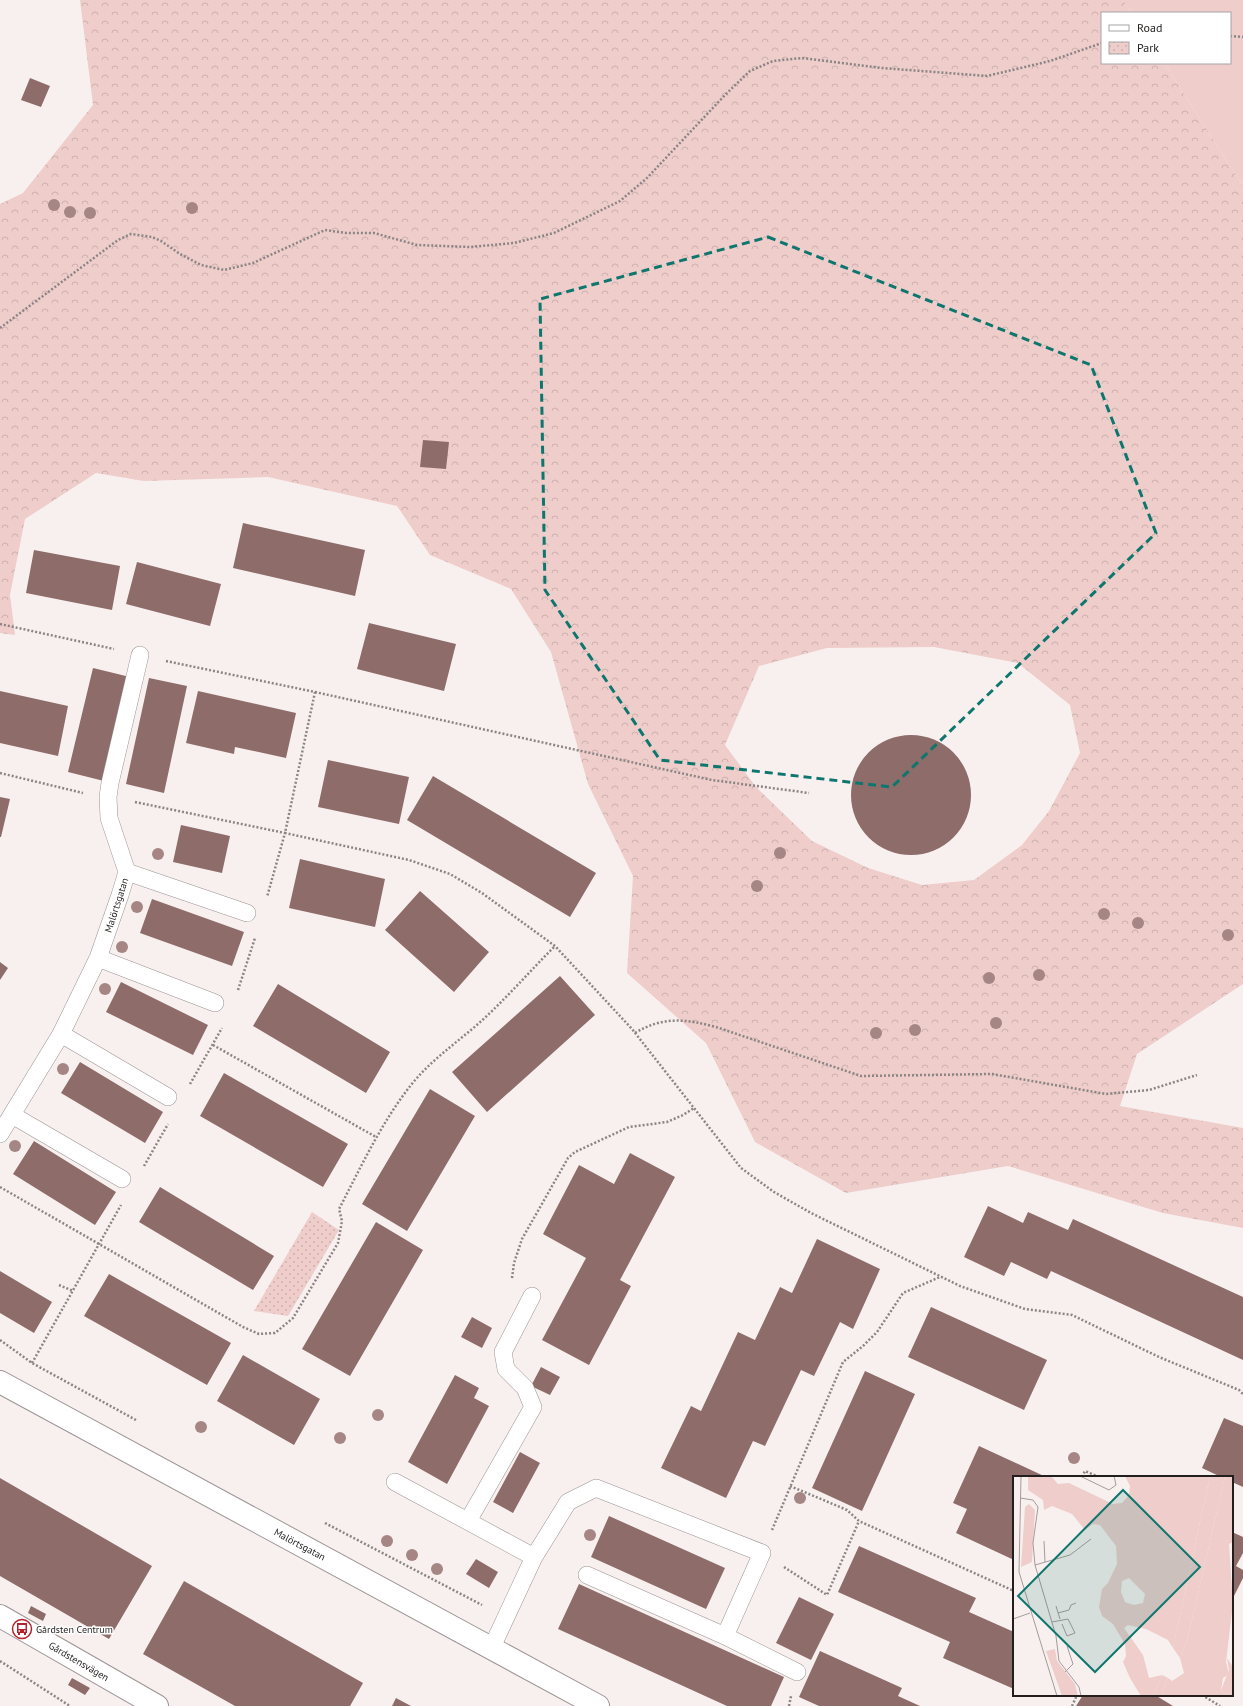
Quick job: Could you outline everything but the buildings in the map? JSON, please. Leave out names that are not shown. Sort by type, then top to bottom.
[{"type":"street","name":"Malörtsgatan","points":[[0,1382],[598,1706]]},
{"type":"street","name":"Gårdstensvägen","points":[[0,1616],[157,1706]]},
{"type":"lane","name":"Malörtsgatan","points":[[0,1134],[61,1034],[98,958],[127,872],[109,818],[108,797],[140,655]]},
{"type":"lane","points":[[127,872],[247,913]]},
{"type":"lane","points":[[98,958],[215,1003]]},
{"type":"lane","points":[[61,1034],[168,1097]]},
{"type":"lane","points":[[12,1115],[122,1179]]},
{"type":"lane","points":[[468,1521],[533,1407],[525,1388],[506,1368],[504,1352],[532,1296]]},
{"type":"lane","points":[[395,1482],[534,1556]]},
{"type":"lane","points":[[492,1648],[534,1556],[568,1502],[596,1488],[762,1553],[725,1636]]},
{"type":"lane","points":[[587,1574],[725,1636],[797,1672]]},
{"type":"path","points":[[1231,36],[1243,37]]},
{"type":"path","points":[[0,328],[118,240],[131,234],[152,237],[201,265],[224,270],[253,263],[324,230],[346,233],[374,233],[417,245],[470,247],[514,243],[554,233],[620,201],[647,178],[725,95],[750,71],[773,61],[802,58],[882,68],[987,76],[1050,61],[1101,43]]},
{"type":"path","points":[[0,624],[712,780],[809,793]]},
{"type":"path","points":[[285,833],[315,692]]},
{"type":"path","points":[[0,773],[409,860],[450,874],[482,894],[555,946],[635,1033],[741,1168],[774,1192],[811,1213],[960,1286],[1025,1309],[1072,1316],[1159,1357],[1239,1390],[1243,1394]]},
{"type":"path","points":[[0,1187],[243,1327],[259,1334],[275,1333],[293,1318],[338,1243],[342,1221],[339,1209],[376,1137],[410,1086],[424,1070],[447,1049],[478,1024],[555,946]]},
{"type":"path","points":[[635,1033],[647,1026],[667,1021],[692,1021],[716,1027],[861,1076],[992,1074],[1106,1094],[1149,1090],[1197,1075]]},
{"type":"path","points":[[213,1045],[376,1137]]},
{"type":"path","points":[[524,1312],[514,1302],[512,1295],[511,1288],[514,1264],[522,1239],[568,1158],[575,1152],[629,1128],[667,1122],[684,1115],[694,1108]]},
{"type":"path","points":[[859,1521],[827,1595],[762,1553],[843,1362],[863,1346],[877,1332],[903,1293],[941,1277]]},
{"type":"path","points":[[59,1285],[73,1291]]},
{"type":"path","points":[[0,1340],[32,1363],[143,1424]]},
{"type":"path","points":[[1082,1476],[1085,1471],[1097,1476]]},
{"type":"path","points":[[790,1486],[847,1510],[859,1521],[1013,1591]]},
{"type":"path","points":[[323,1522],[448,1586],[505,1618]]},
{"type":"path","points":[[0,1661],[70,1706]]},
{"type":"path","points":[[1072,1706],[1076,1696]]},
{"type":"path","points":[[1204,1696],[1220,1706]]},
{"type":"highlighted area","points":[[768,237],[1091,365],[1156,533],[892,787],[660,760],[545,590],[540,299]]},
{"type":"green space","points":[[80,0],[1123,0],[1131,12],[1101,12],[1101,64],[1165,64],[1243,186],[1243,984],[1137,1054],[1120,1106],[1243,1128],[1243,1228],[1163,1213],[1008,1166],[846,1193],[755,1142],[706,1043],[627,973],[633,876],[588,784],[551,652],[511,589],[430,555],[397,506],[268,477],[144,481],[96,473],[25,519],[10,595],[15,635],[0,633],[0,204],[23,193],[93,105]],"holes":[[[934,647],[1018,663],[1070,705],[1080,753],[1049,811],[1022,845],[974,880],[922,885],[868,868],[812,841],[756,787],[725,745],[759,666],[827,648]]]},
{"type":"green space","points":[[1123,0],[1243,0],[1243,186],[1165,64],[1231,64],[1231,12],[1131,12]]},
{"type":"green space","points":[[312,1212],[339,1230],[288,1316],[254,1311]]},
{"type":"place","name":"Gårdsten Centrum","points":[[22,1629]]}]
